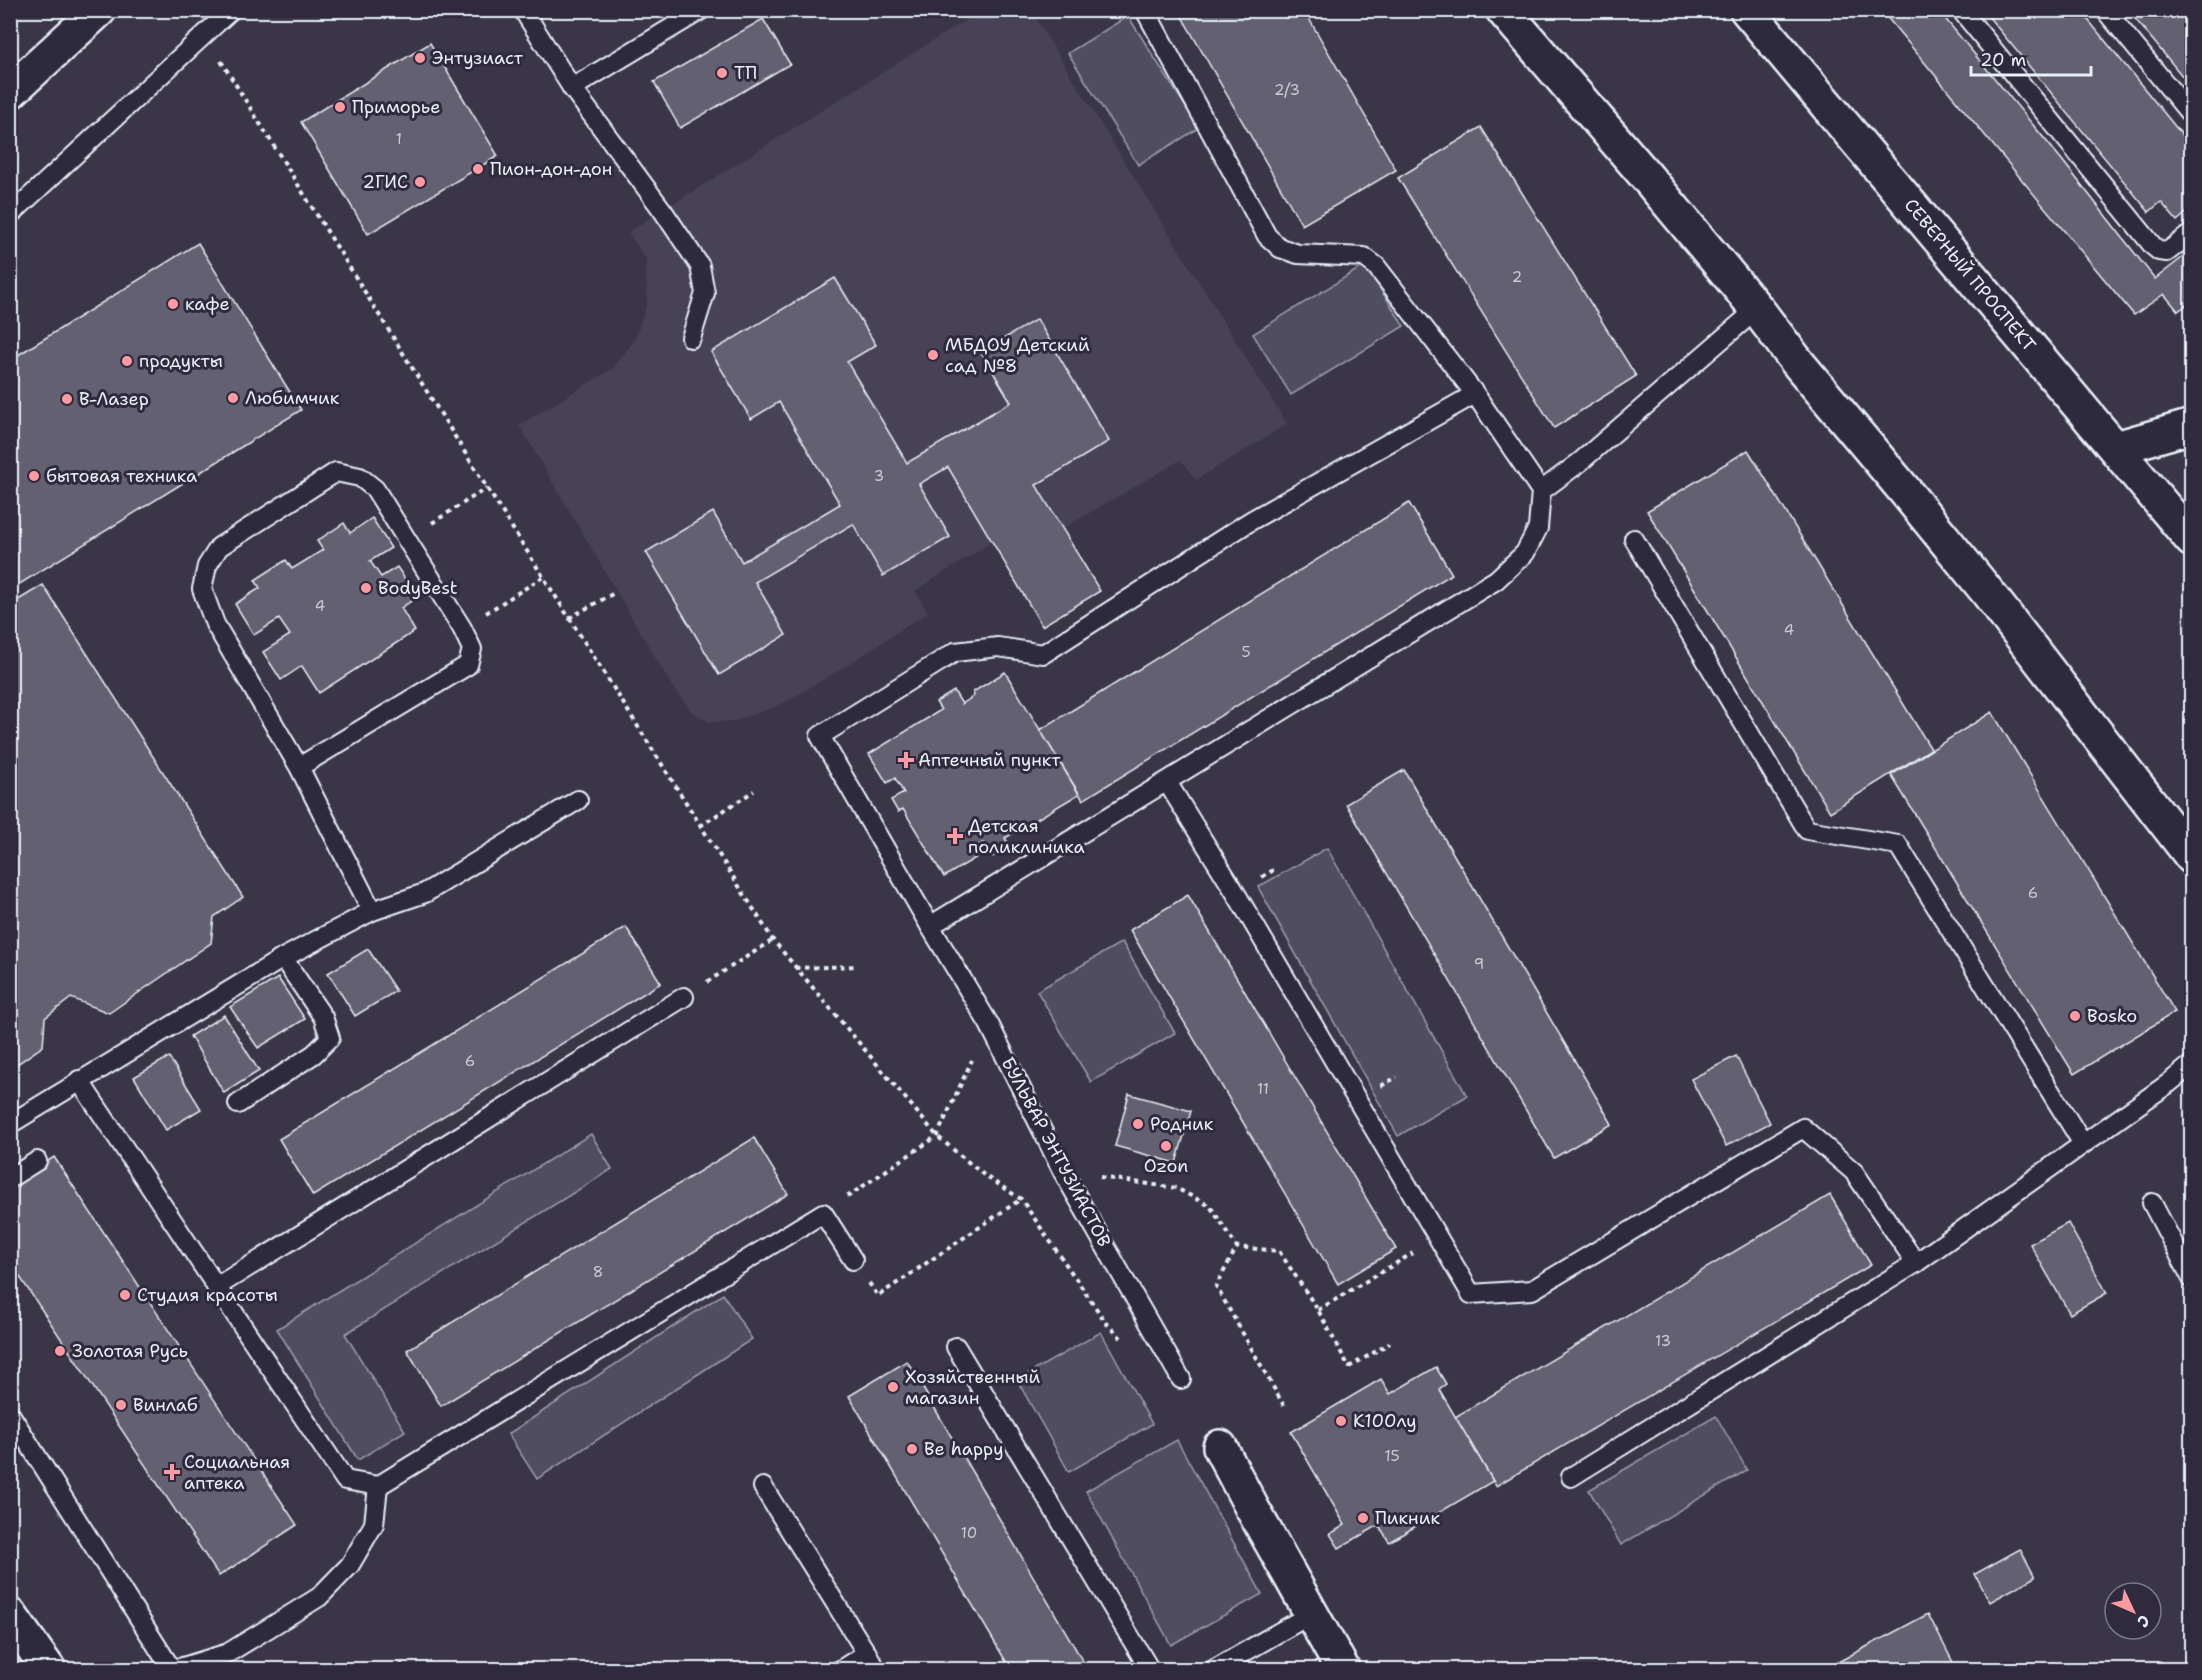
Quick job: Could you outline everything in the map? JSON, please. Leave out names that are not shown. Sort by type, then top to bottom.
[{"type":"street","points":[[10,92],[99,10]]},
{"type":"street","points":[[1503,10],[1757,309],[1798,363],[1984,590],[2192,857]]},
{"type":"street","name":"СЕВЕРНЫЙ ПРОСПЕКТ","points":[[1747,10],[2192,540]]},
{"type":"street","points":[[2116,448],[2192,426]]},
{"type":"street","points":[[1220,1447],[1343,1670]]},
{"type":"street","points":[[11,1620],[49,1669]]},
{"type":"lane","points":[[10,215],[231,10]]},
{"type":"lane","points":[[523,10],[572,88],[663,211],[700,266],[705,293],[691,338]]},
{"type":"lane","points":[[572,88],[701,10]]},
{"type":"lane","points":[[930,926],[1496,580],[1525,553],[1538,528],[1541,491],[1475,394],[1376,266],[1364,257],[1299,254],[1280,248],[1267,236],[1145,10]]},
{"type":"lane","points":[[1961,10],[2159,251],[2167,252],[2192,233]]},
{"type":"lane","points":[[2105,10],[2192,116]]},
{"type":"lane","points":[[1541,491],[1580,462],[1757,309]]},
{"type":"lane","name":"БУЛЬВАР ЭНТУЗИАСТОВ","points":[[1181,1379],[1063,1172],[989,1023],[820,736],[955,652],[998,647],[1043,654],[1252,520],[1475,394]]},
{"type":"lane","points":[[299,767],[468,665],[472,649],[462,628],[375,489],[360,477],[336,472],[219,547],[207,566],[202,589],[215,624],[299,767],[372,911]]},
{"type":"lane","points":[[1634,539],[1807,830],[1898,845],[2083,1144]]},
{"type":"lane","points":[[1167,782],[1235,892],[1471,1294],[1532,1290],[1803,1128],[1854,1172],[1916,1263]]},
{"type":"lane","points":[[10,1124],[283,958],[372,911],[425,893],[578,800]]},
{"type":"lane","points":[[238,1104],[314,1054],[330,1038],[323,1017],[283,958]]},
{"type":"lane","points":[[216,1287],[684,997]]},
{"type":"lane","points":[[1571,1477],[1916,1263],[2169,1083],[2192,1064]]},
{"type":"lane","points":[[79,1080],[345,1480],[378,1486],[824,1213],[853,1260]]},
{"type":"lane","points":[[10,1178],[37,1161]]},
{"type":"lane","points":[[2152,1203],[2192,1279]]},
{"type":"lane","points":[[956,1347],[1150,1670]]},
{"type":"lane","points":[[10,1414],[172,1670],[228,1653],[319,1597],[350,1565],[374,1524],[378,1486]]},
{"type":"lane","points":[[764,1487],[877,1670]]},
{"type":"lane","points":[[1213,1670],[1311,1614]]},
{"type":"lane","points":[[840,1670],[867,1653]]},
{"type":"lane","points":[[49,1669],[55,1670]]},
{"type":"path","points":[[204,34],[487,488],[773,940],[938,1136],[985,1176],[1022,1199],[1107,1324],[1124,1341]]},
{"type":"path","points":[[406,538],[487,488]]},
{"type":"path","points":[[462,628],[543,577]]},
{"type":"path","points":[[569,618],[616,592]]},
{"type":"path","points":[[700,826],[754,791]]},
{"type":"path","points":[[684,997],[773,940]]},
{"type":"path","points":[[795,968],[858,966]]},
{"type":"path","points":[[824,1213],[938,1136],[989,1023]]},
{"type":"path","points":[[1063,1172],[1176,1188],[1210,1206],[1237,1247]]},
{"type":"path","points":[[878,1296],[1022,1199]]},
{"type":"path","points":[[1318,1310],[1438,1238]]},
{"type":"path","points":[[1237,1247],[1279,1251],[1318,1310],[1349,1367],[1390,1343]]},
{"type":"path","points":[[1237,1247],[1216,1286],[1284,1406]]},
{"type":"shaded area","name":"МБДОУ Детский сад №8","points":[[982,10],[1031,11],[1287,424],[1196,480],[1181,460],[1063,528],[1100,591],[992,542],[915,591],[928,612],[846,666],[780,705],[735,721],[709,722],[692,712],[672,686],[519,425],[612,369],[634,341],[647,304],[646,259],[628,232]]},
{"type":"shaded area","points":[[1128,16],[1199,128],[1138,165],[1068,53]]},
{"type":"shaded area","points":[[1365,265],[1404,326],[1291,395],[1253,334]]},
{"type":"shaded area","points":[[1327,848],[1467,1096],[1398,1136],[1258,887]]},
{"type":"shaded area","points":[[1122,942],[1175,1033],[1091,1082],[1037,991]]},
{"type":"shaded area","points":[[591,1134],[612,1169],[345,1334],[405,1431],[358,1460],[277,1329]]},
{"type":"shaded area","points":[[723,1294],[752,1339],[537,1479],[508,1434]]},
{"type":"shaded area","points":[[1101,1332],[1152,1424],[1069,1472],[1017,1380]]},
{"type":"shaded area","points":[[1716,1416],[1747,1470],[1621,1545],[1589,1490]]},
{"type":"shaded area","points":[[1177,1440],[1262,1594],[1171,1645],[1086,1491]]},
{"type":"building","points":[[1178,10],[1304,10],[1396,170],[1302,225]]},
{"type":"building","points":[[1881,10],[1938,10],[2062,160],[2155,279],[2192,250],[2192,301],[2178,311],[2164,294],[2134,315]]},
{"type":"building","points":[[1983,10],[2080,10],[2192,147],[2192,208],[2177,221],[2161,202],[2149,212]]},
{"type":"building","points":[[2128,10],[2192,10],[2192,88]]},
{"type":"building","name":"ТП","points":[[763,19],[790,64],[680,128],[654,82]]},
{"type":"building","points":[[430,43],[498,156],[368,234],[301,122]]},
{"type":"building","points":[[1481,127],[1636,376],[1554,428],[1398,178]]},
{"type":"building","points":[[198,243],[301,410],[10,590],[10,360]]},
{"type":"building","points":[[835,278],[876,345],[847,362],[907,463],[1011,402],[981,352],[1037,319],[1109,441],[1036,485],[1100,591],[1042,626],[948,467],[919,484],[950,537],[883,576],[853,524],[755,582],[786,635],[719,675],[646,552],[713,512],[742,562],[840,504],[779,402],[751,419],[711,352]]},
{"type":"building","points":[[1748,450],[1931,749],[1830,812],[1647,511]]},
{"type":"building","points":[[1409,503],[1452,574],[1083,800],[1040,730]]},
{"type":"building","points":[[372,518],[391,548],[370,561],[381,577],[397,567],[417,597],[401,608],[415,631],[319,693],[302,666],[281,680],[263,652],[290,635],[279,619],[254,635],[235,604],[260,588],[255,580],[286,560],[292,569],[323,550],[317,541],[344,523],[350,533]]},
{"type":"building","points":[[43,585],[243,897],[214,917],[211,943],[109,1013],[71,998],[45,1018],[43,1046],[10,1069],[10,605]]},
{"type":"building","points":[[1005,672],[1079,794],[1005,838],[1010,846],[992,857],[983,843],[972,849],[977,857],[944,877],[903,809],[898,812],[891,800],[904,793],[895,778],[887,783],[869,754],[941,710],[936,702],[954,691],[962,704],[974,696],[973,692]]},
{"type":"building","points":[[1992,712],[2175,1012],[2074,1074],[1891,775]]},
{"type":"building","points":[[1404,770],[1612,1124],[1554,1158],[1346,804]]},
{"type":"building","points":[[1188,895],[1396,1249],[1338,1284],[1130,930]]},
{"type":"building","points":[[626,927],[661,983],[313,1196],[279,1139]]},
{"type":"building","points":[[368,949],[396,991],[355,1016],[328,973]]},
{"type":"building","points":[[278,978],[305,1019],[258,1048],[230,1007]]},
{"type":"building","points":[[224,1015],[259,1071],[224,1093],[190,1036]]},
{"type":"building","points":[[1736,1056],[1770,1123],[1726,1146],[1691,1079]]},
{"type":"building","points":[[169,1057],[201,1109],[166,1130],[134,1077]]},
{"type":"building","points":[[1129,1094],[1191,1111],[1176,1163],[1115,1146]]},
{"type":"building","points":[[754,1138],[788,1194],[441,1406],[407,1350]]},
{"type":"building","points":[[54,1157],[297,1525],[219,1576],[10,1262],[10,1186]]},
{"type":"building","points":[[1830,1195],[1871,1265],[1496,1486],[1455,1417]]},
{"type":"building","points":[[2068,1223],[2107,1293],[2070,1314],[2030,1244]]},
{"type":"building","points":[[907,1361],[1088,1670],[1011,1670],[849,1396]]},
{"type":"building","points":[[1436,1367],[1446,1384],[1439,1389],[1493,1481],[1389,1542],[1379,1525],[1339,1548],[1330,1534],[1345,1525],[1291,1432],[1381,1379],[1390,1394]]},
{"type":"building","points":[[2020,1549],[2035,1577],[1990,1602],[1975,1574]]},
{"type":"building","points":[[1928,1614],[1957,1670],[1823,1670]]},
{"type":"building","points":[[402,1663],[406,1670],[391,1670]]},
{"type":"place","name":"Энтузиаст","points":[[420,58]]},
{"type":"place","name":"ТП","points":[[722,73]]},
{"type":"place","name":"Приморье","points":[[340,107]]},
{"type":"place","name":"Пион-дон-дон","points":[[478,169]]},
{"type":"place","name":"2ГИС","points":[[420,182]]},
{"type":"place","name":"кафе","points":[[173,304]]},
{"type":"place","name":"МБДОУ Детский сад №8","points":[[933,355]]},
{"type":"place","name":"продукты","points":[[127,361]]},
{"type":"place","name":"Любимчик","points":[[233,398]]},
{"type":"place","name":"В-Лазер","points":[[67,399]]},
{"type":"place","name":"бытовая техника","points":[[34,476]]},
{"type":"place","name":"BodyBest","points":[[366,588]]},
{"type":"place","name":"Аптечный пункт","points":[[906,760]]},
{"type":"place","name":"Детская поликлиника","points":[[955,836]]},
{"type":"place","name":"Bosko","points":[[2075,1016]]},
{"type":"place","name":"Родник","points":[[1138,1124]]},
{"type":"place","name":"Ozon","points":[[1166,1146]]},
{"type":"place","name":"Студия красоты","points":[[125,1295]]},
{"type":"place","name":"Золотая Русь","points":[[60,1351]]},
{"type":"place","name":"Хозяйственный магазин","points":[[893,1387]]},
{"type":"place","name":"Винлаб","points":[[121,1405]]},
{"type":"place","name":"К100лу","points":[[1341,1421]]},
{"type":"place","name":"Be happy","points":[[912,1449]]},
{"type":"place","name":"Социальная аптека","points":[[172,1472]]},
{"type":"place","name":"Пикник","points":[[1363,1518]]}]
